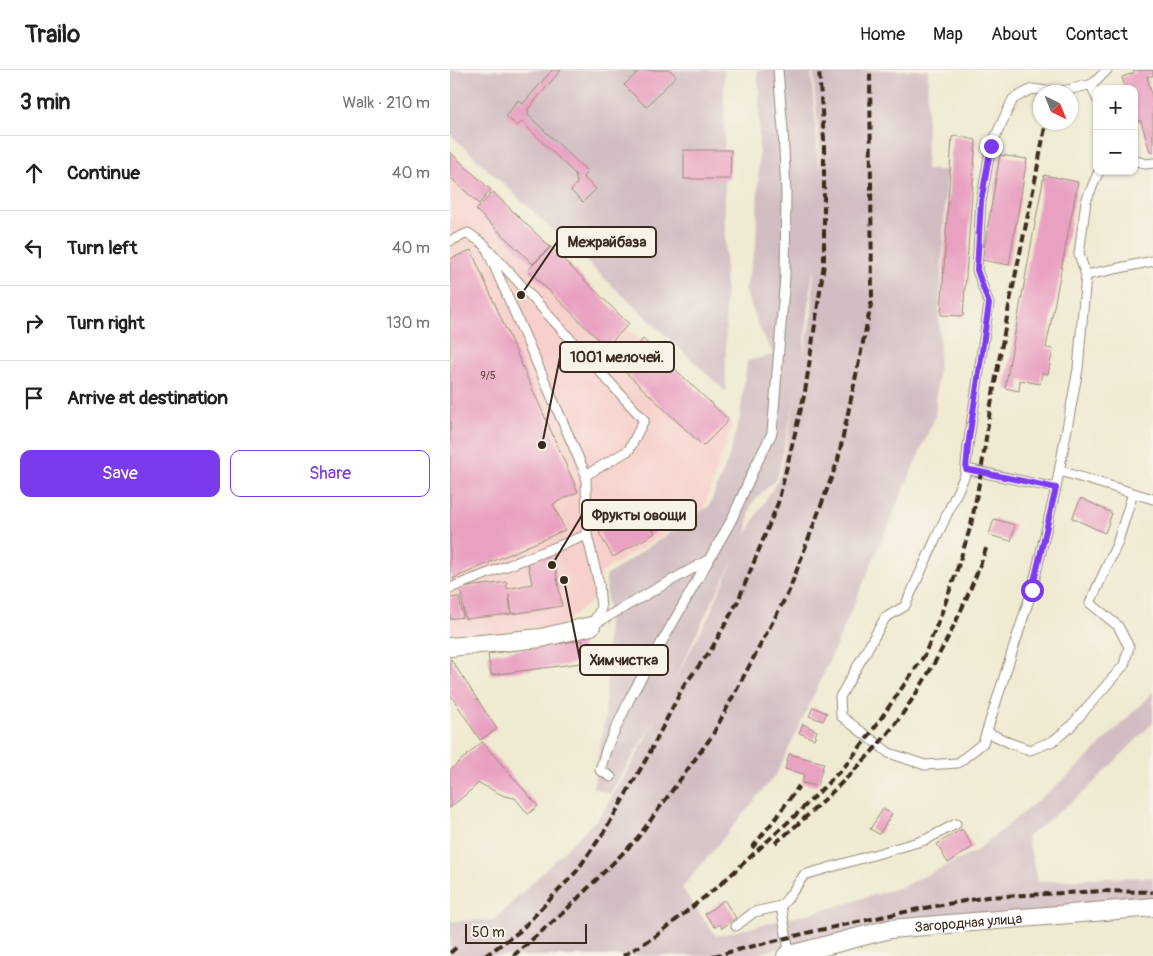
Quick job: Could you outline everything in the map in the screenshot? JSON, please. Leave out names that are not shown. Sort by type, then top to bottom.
[{"type":"street","points":[[450,647],[541,638],[591,626]]},
{"type":"street","name":"Загородная улица","points":[[789,956],[890,929],[1153,907]]},
{"type":"lane","points":[[611,777],[600,770],[607,747],[631,696],[731,521],[772,433],[785,277],[786,193],[778,70]]},
{"type":"lane","points":[[1078,87],[1091,84],[1107,70]]},
{"type":"lane","points":[[1091,84],[1093,89]]},
{"type":"lane","points":[[1033,89],[1012,99],[991,146],[981,202],[977,270],[989,304],[965,475],[905,606],[885,618],[840,697],[842,716],[868,737],[889,753],[925,765],[958,763],[983,743],[1032,590],[1060,471],[1078,370],[1086,275],[1079,254],[1086,201],[1097,175]]},
{"type":"lane","points":[[1138,161],[1146,164],[1153,163]]},
{"type":"lane","points":[[450,241],[468,233],[485,245],[644,420],[629,450],[586,475]]},
{"type":"lane","points":[[485,245],[586,475],[587,535],[599,584],[601,609],[591,626]]},
{"type":"lane","points":[[1086,275],[1153,261]]},
{"type":"lane","points":[[966,469],[1056,488]]},
{"type":"lane","points":[[1060,471],[1153,499]]},
{"type":"lane","points":[[986,732],[1030,750],[1053,741],[1070,727],[1124,664],[1128,647],[1118,626],[1090,603],[1117,544],[1133,493]]},
{"type":"lane","points":[[450,588],[587,535]]},
{"type":"lane","points":[[591,626],[709,560]]},
{"type":"lane","points":[[736,926],[754,912],[781,906],[804,876],[925,840],[956,824]]},
{"type":"lane","points":[[781,906],[789,956]]},
{"type":"shaded area","points":[[450,70],[724,70],[726,392],[450,134]]},
{"type":"shaded area","points":[[757,70],[811,70],[819,170],[820,152],[813,70],[928,70],[926,170],[947,170],[939,316],[940,345],[935,417],[826,669],[777,773],[682,888],[716,936],[823,910],[901,887],[975,852],[1076,769],[1153,692],[1153,723],[1084,792],[1027,837],[1038,882],[1153,877],[1153,902],[788,946],[749,956],[450,956],[450,921],[494,920],[601,815],[632,764],[656,717],[610,794],[593,788],[605,718],[608,621],[606,576],[709,506],[728,460],[740,417],[747,361],[773,355],[759,327],[745,290],[756,245],[759,89]],"holes":[[[813,269],[812,316],[803,358]],[[796,394],[781,474],[746,536],[751,504],[777,478]],[[734,559],[708,618],[674,681]]]},
{"type":"shaded area","points":[[450,164],[732,425],[703,510],[601,573],[597,597],[558,628],[450,639]]},
{"type":"building","points":[[552,70],[561,70],[528,109],[528,115],[587,171],[583,177],[596,189],[583,202],[571,191],[577,183],[575,174],[522,122],[517,126],[506,116],[518,100],[523,104]]},
{"type":"building","points":[[640,70],[670,70],[676,76],[646,107],[624,85]]},
{"type":"building","points":[[1134,70],[1153,70],[1153,76],[1147,76],[1153,102],[1153,152],[1150,152],[1141,121],[1138,121],[1138,85],[1124,85],[1122,77],[1134,73]]},
{"type":"building","points":[[952,137],[976,140],[963,316],[941,315]]},
{"type":"building","points":[[684,150],[731,150],[730,179],[684,179]]},
{"type":"building","points":[[450,152],[491,190],[479,204],[450,177]]},
{"type":"building","points":[[1000,155],[1027,159],[1009,265],[982,260]]},
{"type":"building","points":[[1044,175],[1078,182],[1046,348],[1053,349],[1048,374],[1042,373],[1040,384],[1020,380],[1019,391],[1005,388]]},
{"type":"building","points":[[493,192],[550,247],[533,264],[476,210]]},
{"type":"building","points":[[551,247],[629,324],[606,347],[528,270]]},
{"type":"building","points":[[471,250],[578,492],[553,504],[565,530],[450,580],[450,259]]},
{"type":"building","points":[[643,339],[729,420],[703,446],[618,365]]},
{"type":"building","points":[[1081,498],[1112,513],[1105,533],[1072,518]]},
{"type":"building","points":[[642,509],[655,533],[613,557],[599,533]]},
{"type":"building","points":[[994,519],[1015,525],[1011,541],[989,535]]},
{"type":"building","points":[[553,555],[562,606],[512,614],[509,595],[511,614],[465,619],[460,588],[507,582],[507,589],[532,584],[527,559]]},
{"type":"building","points":[[459,597],[463,617],[450,619],[450,598]]},
{"type":"building","points":[[583,640],[581,663],[491,675],[488,654]]},
{"type":"building","points":[[450,658],[497,729],[480,740],[450,694]]},
{"type":"building","points":[[813,707],[827,713],[823,721],[809,716]]},
{"type":"building","points":[[803,724],[817,731],[814,739],[799,733]]},
{"type":"building","points":[[482,742],[538,806],[528,814],[515,798],[504,796],[479,783],[450,808],[450,770]]},
{"type":"building","points":[[789,754],[824,763],[817,786],[802,783],[804,774],[785,769]]},
{"type":"building","points":[[883,809],[892,814],[879,834],[870,829]]},
{"type":"building","points":[[962,829],[973,847],[948,863],[937,844]]},
{"type":"building","points":[[724,900],[736,918],[722,928],[720,924],[715,927],[705,914]]},
{"type":"railway","points":[[682,688],[711,650],[738,601],[778,503],[805,392],[824,264],[824,139],[819,70]]},
{"type":"railway","points":[[513,956],[564,912],[636,840],[712,736],[789,591],[838,460],[872,300],[870,70]]},
{"type":"railway","points":[[722,883],[799,812],[845,766],[868,737],[924,656],[956,573],[971,525],[1010,301],[1044,130]]},
{"type":"railway","points":[[775,843],[806,817],[856,769],[903,713],[951,632],[987,546]]},
{"type":"railway","points":[[485,956],[520,931],[576,872],[606,829],[648,756],[685,683]]},
{"type":"railway","points":[[752,848],[799,786]]},
{"type":"railway","points":[[623,956],[656,936],[726,878]]},
{"type":"railway","points":[[713,956],[815,931],[987,897],[1103,891],[1153,892]]},
{"type":"railway","points":[[450,953],[458,946]]},
{"type":"place","name":"Межрайбаза","points":[[521,295]]},
{"type":"place","name":"1001 мелочей.","points":[[542,445]]},
{"type":"place","name":"Фрукты овощи","points":[[552,565]]},
{"type":"place","name":"Химчистка","points":[[564,580]]},
{"type":"route","points":[[991,146],[981,202],[977,270],[989,304],[966,469],[1056,488],[1032,590]]}]
